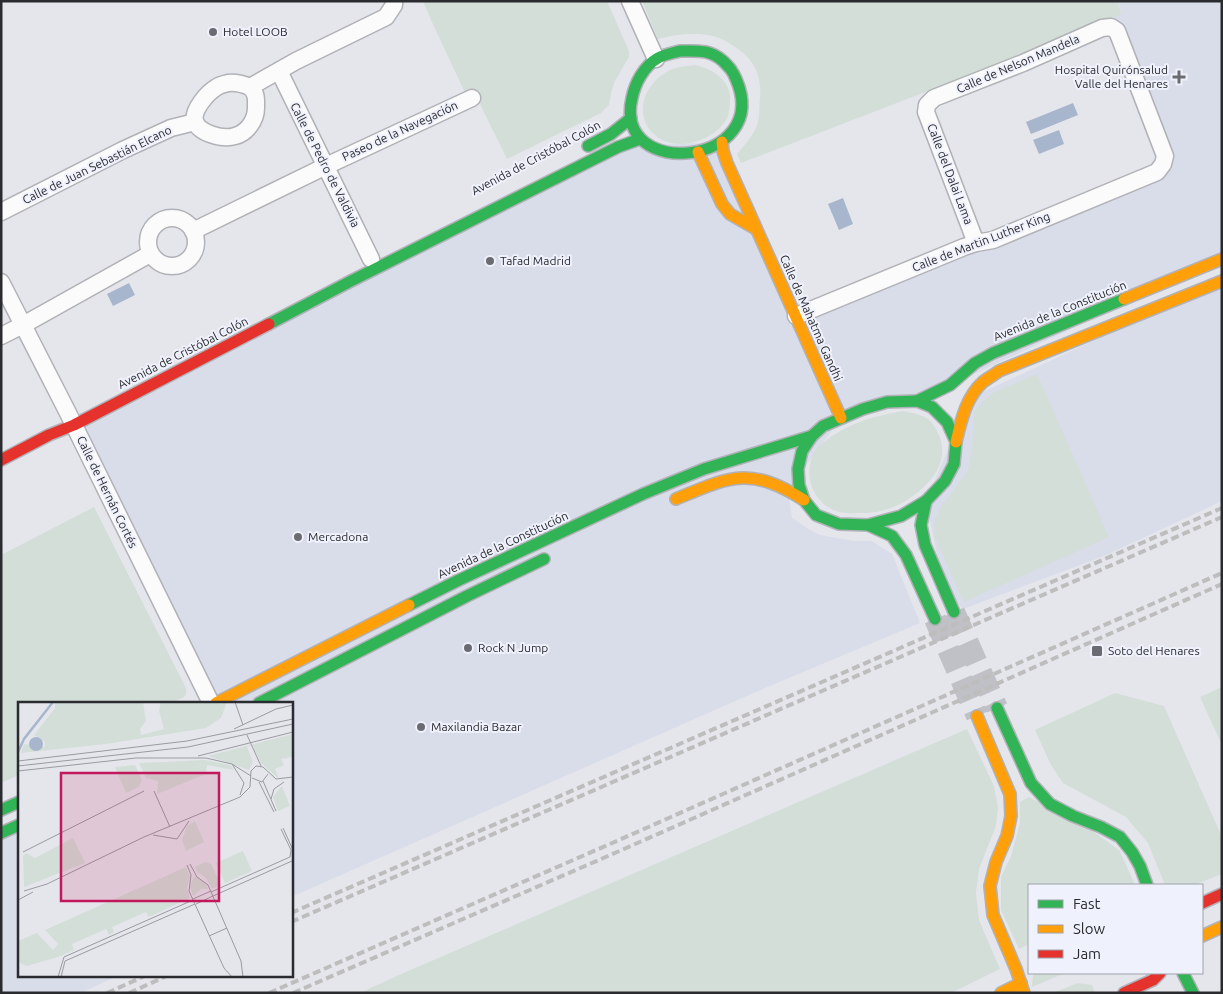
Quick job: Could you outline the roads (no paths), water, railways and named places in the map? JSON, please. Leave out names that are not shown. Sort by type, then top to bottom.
[{"type":"street","points":[[250,86],[386,17],[394,5],[394,1]]},
{"type":"street","points":[[630,1],[656,59]]},
{"type":"street","name":"Calle de Nelson Mandela","points":[[927,105],[934,98],[1023,63],[1102,28],[1111,27],[1117,31],[1164,156],[1163,164]]},
{"type":"street","points":[[680,51],[700,51],[715,55],[730,68],[742,98],[737,126],[729,137],[698,152],[682,155],[666,153],[640,139],[634,128],[630,106],[634,88],[642,73],[656,59],[680,51]]},
{"type":"street","name":"Calle de Pedro de Valdivia","points":[[279,71],[374,264]]},
{"type":"street","points":[[240,83],[250,86],[256,93],[256,114],[252,123],[244,132],[234,137],[221,137],[200,129],[195,122],[198,107],[217,87],[240,83]]},
{"type":"street","name":"Paseo de la Navegación","points":[[194,231],[326,166],[472,98]]},
{"type":"street","name":"Calle del Dalai Lama","points":[[927,105],[926,112],[976,243]]},
{"type":"street","name":"Avenida de Cristóbal Colón","points":[[578,151],[611,134],[631,118]]},
{"type":"street","name":"Calle de Juan Sebastián Elcano","points":[[1,212],[123,150],[171,128],[195,122]]},
{"type":"street","name":"Avenida de Cristóbal Colón","points":[[1,460],[50,435],[70,414],[374,264],[618,147],[640,139]]},
{"type":"street","name":"Calle de Mahatma Gandhi","points":[[722,142],[727,162],[841,418]]},
{"type":"street","points":[[698,152],[722,204],[730,214],[756,229]]},
{"type":"street","name":"Calle de Martin Luther King","points":[[796,316],[976,243],[992,240],[1158,172],[1163,164]]},
{"type":"street","points":[[174,218],[186,222],[194,231],[196,243],[193,255],[184,264],[171,267],[159,263],[150,254],[147,242],[151,229],[160,221],[174,218]]},
{"type":"street","name":"Avenida de Cristóbal Colón","points":[[338,275],[374,264],[387,250]]},
{"type":"street","points":[[1,336],[150,254]]},
{"type":"street","name":"Avenida de la Constitución","points":[[917,401],[950,385],[975,363],[992,353],[1222,259]]},
{"type":"street","points":[[665,503],[719,482],[740,477],[756,478],[788,490],[804,500],[816,515],[839,524],[868,525],[901,516],[926,501],[945,481],[954,464],[956,442],[962,414],[970,398],[982,383],[999,371],[1222,281]]},
{"type":"street","name":"Calle de Hernán Cortés","points":[[1,282],[70,414],[211,702]]},
{"type":"street","points":[[804,500],[799,485],[798,469],[802,451],[812,436],[823,426],[863,409],[887,402],[917,401],[932,407],[948,422],[956,442]]},
{"type":"street","points":[[27,434],[44,425]]},
{"type":"street","name":"Avenida de la Constitución","points":[[218,702],[459,580],[643,494],[704,469],[812,436]]},
{"type":"street","points":[[926,501],[921,525],[925,545],[954,612]]},
{"type":"street","points":[[868,525],[892,536],[906,555],[935,620]]},
{"type":"street","points":[[261,702],[467,596],[552,555]]},
{"type":"street","points":[[997,708],[1031,783],[1050,804],[1073,816],[1101,826],[1120,837],[1132,852],[1148,884]]},
{"type":"street","points":[[977,716],[1010,794],[1011,816],[1007,836],[996,862],[990,886],[993,916],[1022,985]]},
{"type":"street","points":[[1,810],[18,802]]},
{"type":"street","points":[[1,833],[18,825]]},
{"type":"street","points":[[1203,903],[1222,894]]},
{"type":"street","points":[[1203,936],[1222,927]]},
{"type":"street","points":[[1001,993],[1022,985],[1028,971]]},
{"type":"street","points":[[1124,993],[1153,980],[1159,974]]},
{"type":"street","points":[[1184,974],[1193,993]]},
{"type":"water","points":[[1073,103],[1078,115],[1031,134],[1026,122]]},
{"type":"water","points":[[1059,130],[1064,144],[1039,154],[1033,140]]},
{"type":"water","points":[[843,198],[853,224],[839,230],[828,204]]},
{"type":"water","points":[[129,283],[135,295],[113,306],[107,294]]},
{"type":"tunnel","points":[[954,612],[997,708]]},
{"type":"tunnel","points":[[935,619],[977,716]]},
{"type":"railway","points":[[292,913],[1222,508]]},
{"type":"railway","points":[[292,922],[1222,517]]},
{"type":"railway","points":[[269,993],[1222,573]]},
{"type":"railway","points":[[293,993],[624,849],[1222,584]]},
{"type":"railway","points":[[107,993],[145,976]]},
{"type":"railway","points":[[129,993],[167,976]]},
{"type":"place","name":"Hotel LOOB","points":[[213,32]]},
{"type":"place","name":"Hospital Quirónsalud Valle del Henares","points":[[1179,77]]},
{"type":"place","name":"Tafad Madrid","points":[[490,261]]},
{"type":"place","name":"Mercadona","points":[[298,537]]},
{"type":"place","name":"Rock N Jump","points":[[468,648]]},
{"type":"place","name":"Soto del Henares","points":[[1097,651]]},
{"type":"place","name":"Maxilandia Bazar","points":[[421,727]]}]
